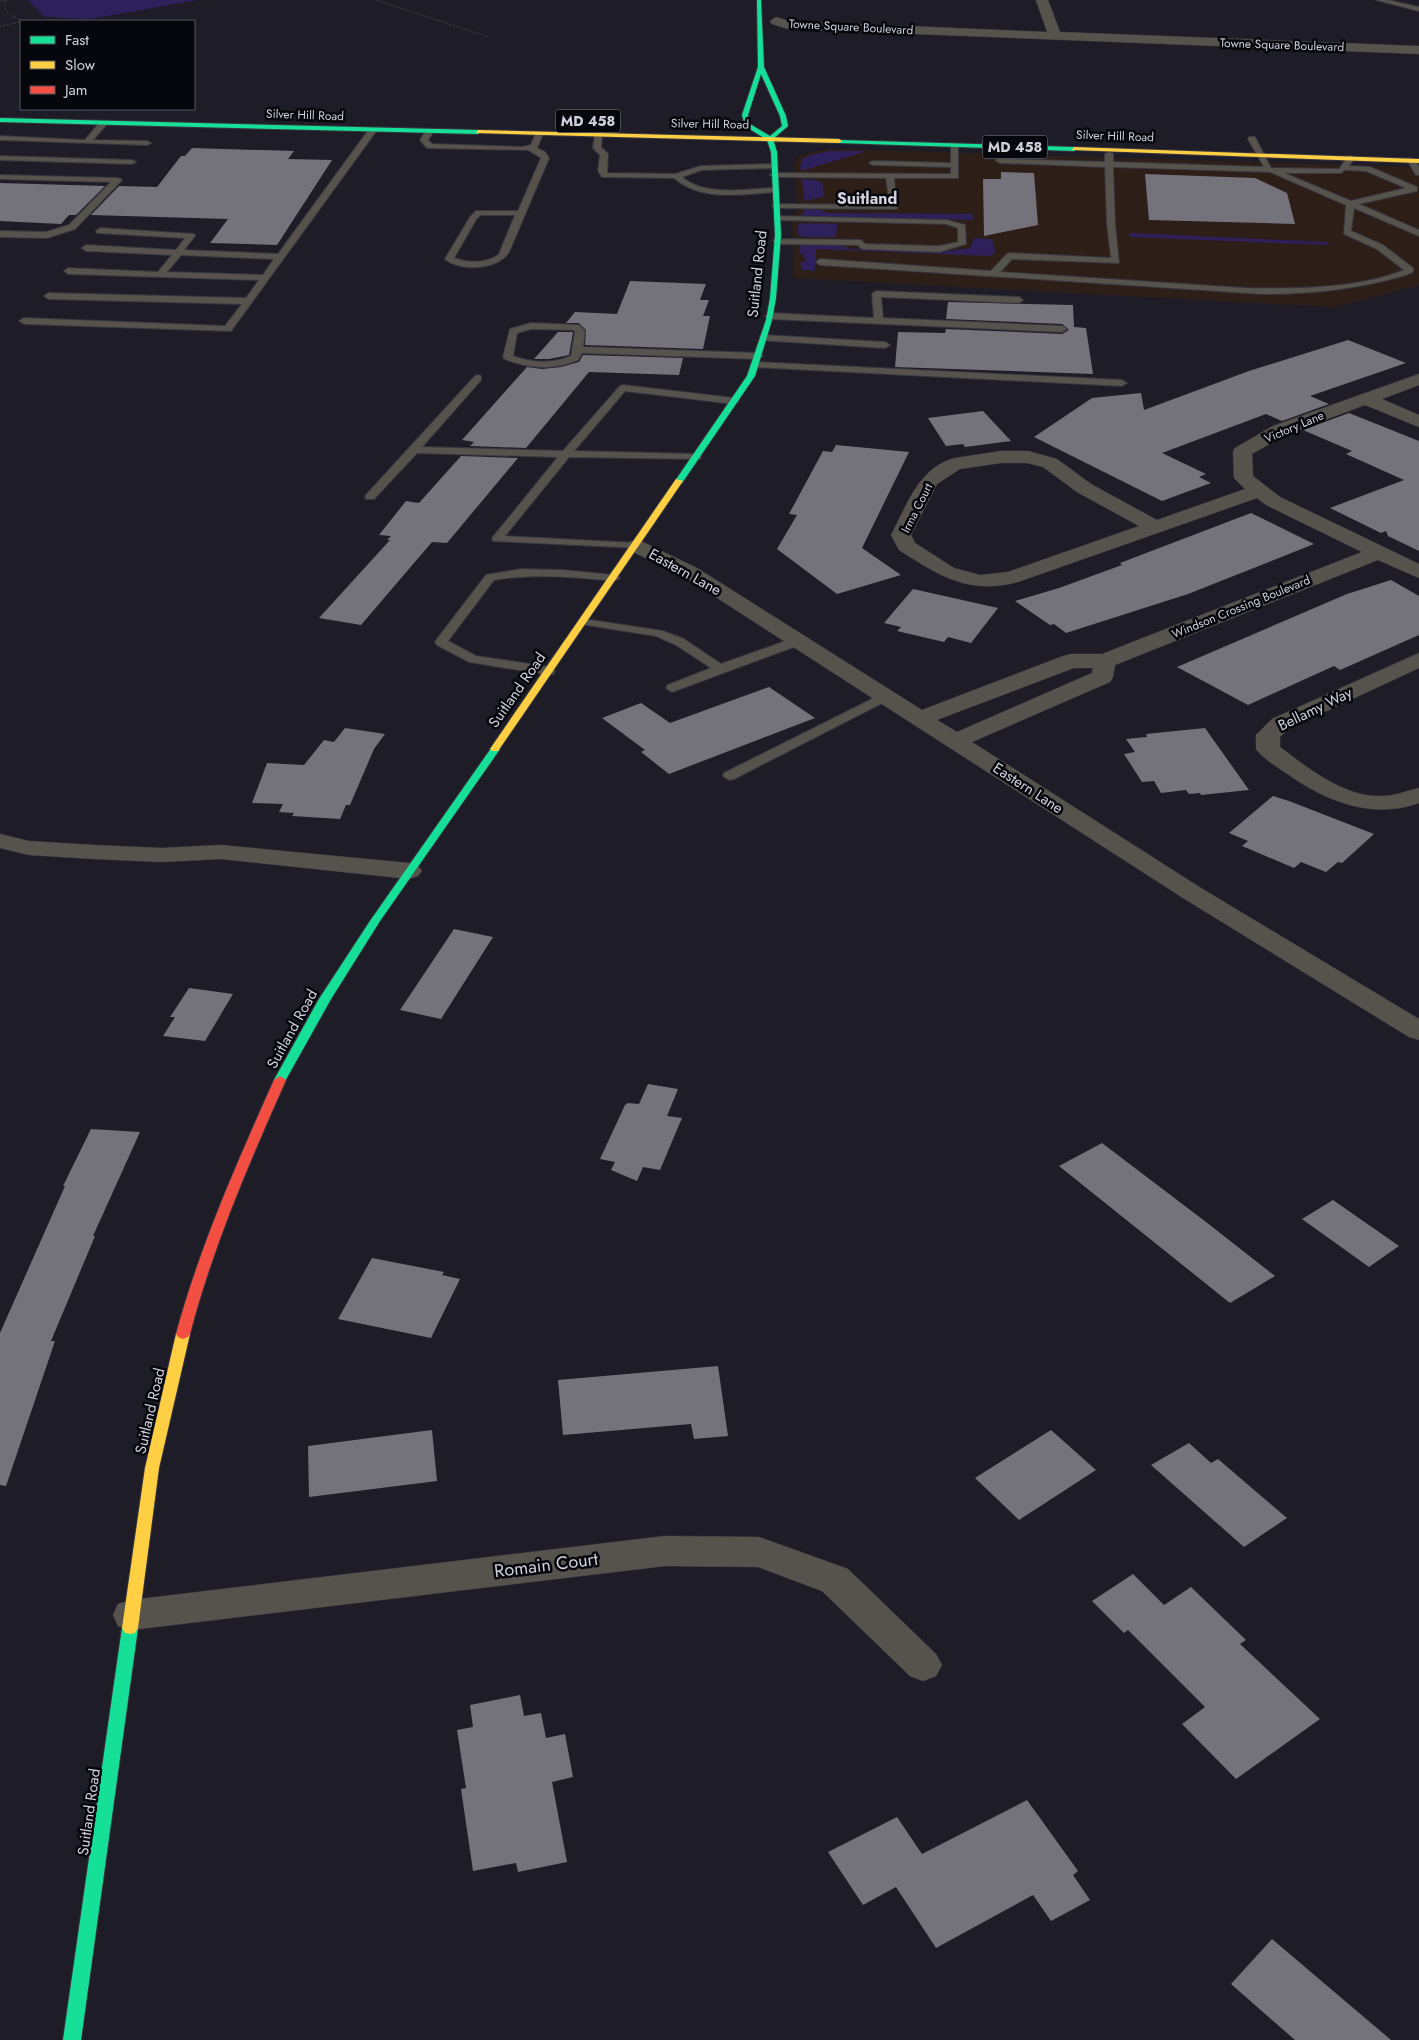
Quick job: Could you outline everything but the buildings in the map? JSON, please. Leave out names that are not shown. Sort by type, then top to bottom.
[{"type":"main road","points":[[759,0],[761,67],[742,125],[770,139],[789,126],[761,67]]},
{"type":"main road","points":[[225,126],[236,111]]},
{"type":"main road","name":"Silver Hill Road","points":[[0,120],[770,139],[873,146],[954,145],[1415,161]]},
{"type":"main road","name":"Silver Hill Road","points":[[742,125],[789,126]]},
{"type":"main road","name":"Suitland Road","points":[[72,2040],[152,1468],[191,1302],[231,1194],[286,1066],[325,999],[409,871],[584,622],[751,376],[770,316],[777,241],[774,152],[770,139]]},
{"type":"main road","points":[[1248,139],[1270,139]]},
{"type":"street","points":[[1042,0],[1054,32]]},
{"type":"street","name":"Towne Square Boulevard","points":[[760,20],[776,21],[788,25],[1054,32],[1145,39],[1419,50]]},
{"type":"street","name":"Victory Lane","points":[[1419,379],[1280,430],[1242,452],[1244,478],[1273,501],[1419,572]]},
{"type":"street","points":[[1365,398],[1419,422]]},
{"type":"street","name":"Irma Court","points":[[1155,527],[1084,488],[1050,463],[1028,457],[1001,457],[955,464],[929,481],[901,535],[906,546],[947,572],[980,582],[1011,578],[1260,490]]},
{"type":"street","name":"Eastern Lane","points":[[636,546],[690,572],[922,718],[1192,893],[1419,1031]]},
{"type":"street","name":"Windson Crossing Boulevard","points":[[922,718],[1071,661],[1105,661],[1378,553]]},
{"type":"street","name":"Bellamy Way","points":[[1419,660],[1280,724],[1268,734],[1268,749],[1328,788],[1351,798],[1374,803],[1396,803],[1419,795]]},
{"type":"street","points":[[956,741],[1102,677],[1105,661]]},
{"type":"street","points":[[0,841],[29,848],[94,852],[162,855],[221,852],[409,871]]},
{"type":"street","name":"Romain Court","points":[[131,1615],[665,1551],[759,1552],[835,1580],[923,1665]]},
{"type":"lane","points":[[1380,0],[1419,8]]},
{"type":"lane","points":[[1411,7],[1419,4]]},
{"type":"lane","points":[[87,142],[104,123]]},
{"type":"lane","points":[[24,321],[228,329],[373,130]]},
{"type":"lane","points":[[430,132],[424,140],[430,146],[530,148],[542,154],[545,158],[500,258],[492,262],[477,264],[456,262],[449,259],[474,217],[479,213],[520,213]]},
{"type":"lane","points":[[530,148],[534,147],[540,134]]},
{"type":"lane","points":[[598,135],[597,148],[604,154],[602,171],[605,175],[676,176],[701,168],[872,176],[955,176],[954,145]]},
{"type":"lane","points":[[0,138],[147,143]]},
{"type":"lane","points":[[1248,139],[1271,170],[1419,233]]},
{"type":"lane","points":[[993,274],[1010,256],[1116,261],[1111,224],[1108,150]]},
{"type":"lane","points":[[0,158],[132,162]]},
{"type":"lane","points":[[1000,161],[1341,171],[1352,158]]},
{"type":"lane","points":[[1415,161],[1419,173]]},
{"type":"lane","points":[[872,176],[873,163],[954,162]]},
{"type":"lane","points":[[1097,163],[1098,175],[1110,180]]},
{"type":"lane","points":[[1344,168],[1367,169],[1414,188],[1350,204]]},
{"type":"lane","points":[[0,176],[118,180],[72,227],[47,235],[0,234]]},
{"type":"lane","points":[[676,176],[682,183],[705,191],[775,190]]},
{"type":"lane","points":[[776,206],[894,207],[890,176]]},
{"type":"lane","points":[[820,262],[1245,291],[1304,292],[1350,287],[1410,270],[1408,266],[1380,247],[1347,232],[1350,204]]},
{"type":"lane","points":[[777,218],[865,234]]},
{"type":"lane","points":[[777,241],[865,234],[947,222],[962,227],[962,244]]},
{"type":"lane","points":[[100,231],[191,236],[161,274]]},
{"type":"lane","points":[[865,234],[862,246],[938,248],[962,244]]},
{"type":"lane","points":[[900,243],[962,244]]},
{"type":"lane","points":[[86,248],[281,257]]},
{"type":"lane","points":[[68,271],[266,278]]},
{"type":"lane","points":[[879,321],[876,294],[1018,300]]},
{"type":"lane","points":[[48,296],[249,301]]},
{"type":"lane","points":[[770,316],[1062,329]]},
{"type":"lane","points":[[531,326],[576,327],[580,331],[578,350],[575,358],[562,363],[530,363],[515,361],[508,357],[513,330],[531,326]]},
{"type":"lane","points":[[763,338],[886,344]]},
{"type":"lane","points":[[578,350],[1122,383]]},
{"type":"lane","points":[[370,497],[478,378]]},
{"type":"lane","points":[[636,546],[497,539],[564,455],[623,388],[734,401]]},
{"type":"lane","points":[[414,450],[696,457]]},
{"type":"lane","points":[[549,671],[473,659],[441,642],[490,577],[522,572],[563,573],[614,578]]},
{"type":"lane","points":[[584,622],[660,634],[680,642],[720,669]]},
{"type":"lane","points":[[672,688],[798,641]]},
{"type":"lane","points":[[729,776],[886,696]]},
{"type":"path","points":[[0,0],[8,2],[4,5],[7,13],[20,21]]},
{"type":"path","points":[[376,0],[489,37]]},
{"type":"path","points":[[0,26],[20,22]]},
{"type":"shaded area","points":[[28,0],[198,0],[90,19],[45,17]]},
{"type":"shaded area","points":[[832,149],[1419,167],[1419,285],[1334,307],[794,278],[792,216],[798,210],[794,165],[799,156]]},
{"type":"shaded area","points":[[830,151],[863,151],[801,171],[802,159],[814,154]]},
{"type":"shaded area","points":[[802,179],[822,182],[823,197],[804,201]]},
{"type":"shaded area","points":[[805,209],[821,210],[827,213],[972,214],[974,220],[801,216]]},
{"type":"shaded area","points":[[801,223],[837,224],[836,237],[802,237],[798,234],[798,225]]},
{"type":"shaded area","points":[[1130,233],[1327,242],[1329,245],[1129,237]]},
{"type":"shaded area","points":[[974,238],[992,239],[995,252],[991,256],[816,249],[815,271],[802,270],[800,262],[805,262],[804,255],[800,254],[799,246],[802,244],[843,246],[850,249],[947,251],[970,248]]},
{"type":"traffic: fast","points":[[679,481],[751,376],[769,320],[773,298],[778,235],[774,152],[770,139],[747,125],[745,115],[761,67],[759,0]]},
{"type":"traffic: fast","points":[[761,67],[783,116],[785,126],[770,139]]},
{"type":"traffic: fast","points":[[0,120],[478,132]]},
{"type":"traffic: fast","points":[[839,141],[1074,149]]},
{"type":"traffic: fast","points":[[280,1080],[325,999],[375,921],[495,749]]},
{"type":"traffic: fast","points":[[72,2040],[130,1628]]},
{"type":"traffic: slow","points":[[478,132],[839,141]]},
{"type":"traffic: slow","points":[[1074,149],[1419,161]]},
{"type":"traffic: slow","points":[[495,749],[679,481]]},
{"type":"traffic: slow","points":[[130,1628],[152,1468],[183,1334]]},
{"type":"traffic: jam","points":[[183,1334],[213,1237],[280,1080]]},
{"type":"district","name":"Suitland","points":[[867,198]]}]
